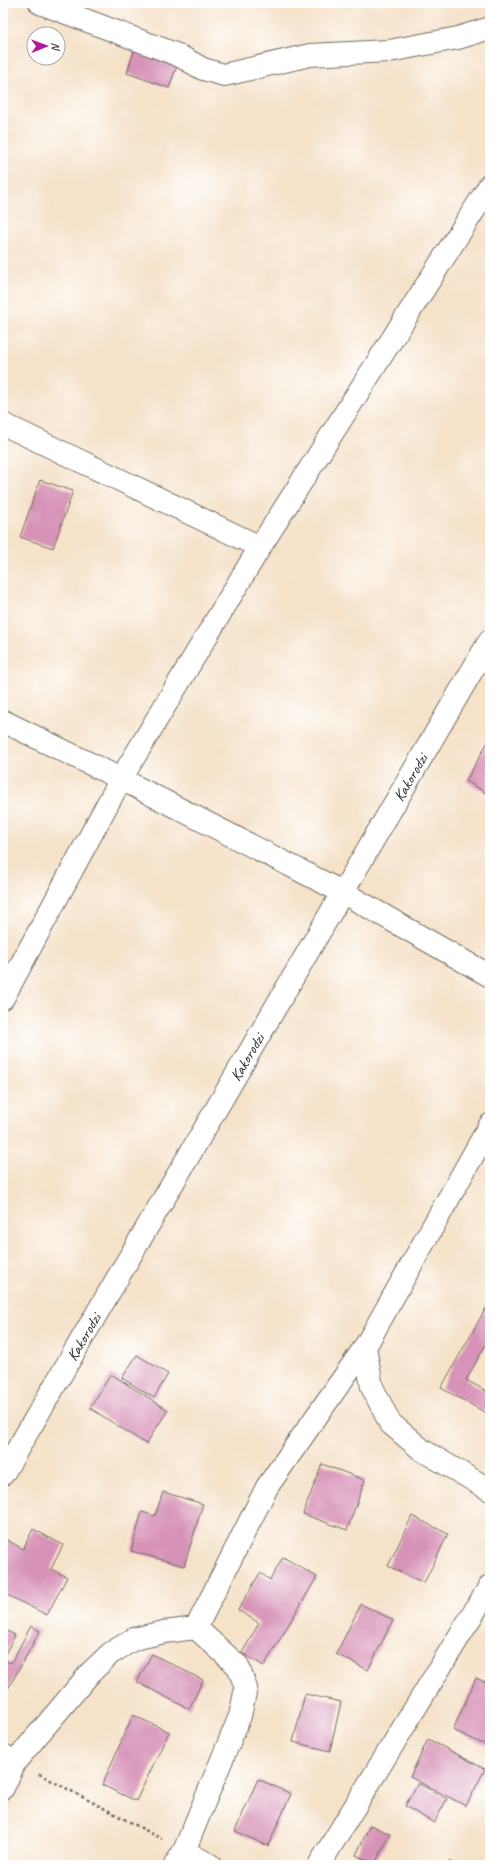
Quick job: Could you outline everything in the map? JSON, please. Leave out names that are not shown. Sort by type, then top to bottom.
[{"type":"street","points":[[40,3],[178,55],[203,69],[224,75],[310,55],[390,51],[458,38],[490,28]]},
{"type":"street","points":[[3,998],[122,778],[260,547],[490,185]]},
{"type":"street","points":[[3,424],[260,547]]},
{"type":"street","name":"Kakorodzi","points":[[3,1474],[490,640]]},
{"type":"street","points":[[3,722],[122,778],[342,892],[490,976]]},
{"type":"street","points":[[196,1628],[267,1487],[365,1347],[490,1125]]},
{"type":"street","points":[[365,1347],[372,1387],[390,1424],[422,1450],[490,1490]]},
{"type":"street","points":[[319,1865],[490,1586]]},
{"type":"street","points":[[3,1788],[9,1758],[111,1653],[134,1639],[164,1632],[196,1628],[238,1666],[246,1688],[240,1716],[179,1858],[210,1865]]},
{"type":"path","points":[[9,1758],[179,1858]]},
{"type":"building","points":[[135,48],[178,63],[169,88],[127,73]]},
{"type":"building","points":[[40,480],[73,491],[53,548],[20,537]]},
{"type":"building","points":[[490,738],[490,795],[466,781]]},
{"type":"building","points":[[487,1306],[490,1308],[490,1337],[466,1380],[490,1393],[490,1415],[441,1388]]},
{"type":"building","points":[[137,1355],[168,1374],[154,1398],[122,1378]]},
{"type":"building","points":[[111,1374],[168,1410],[146,1444],[90,1408]]},
{"type":"building","points":[[322,1464],[365,1480],[347,1530],[303,1514]]},
{"type":"building","points":[[163,1492],[203,1504],[184,1566],[131,1551],[142,1512],[155,1516]]},
{"type":"building","points":[[412,1516],[448,1534],[424,1583],[388,1566]]},
{"type":"building","points":[[33,1529],[63,1545],[51,1569],[67,1577],[47,1615],[3,1593],[3,1548],[7,1540],[23,1549]]},
{"type":"building","points":[[283,1557],[317,1577],[264,1666],[242,1653],[259,1623],[238,1610],[260,1573],[270,1580]]},
{"type":"building","points":[[361,1604],[393,1620],[368,1670],[336,1654]]},
{"type":"building","points":[[31,1626],[40,1631],[3,1698],[3,1659],[11,1663]]},
{"type":"building","points":[[3,1629],[15,1635],[3,1658]]},
{"type":"building","points":[[152,1654],[203,1680],[189,1709],[137,1682]]},
{"type":"building","points":[[476,1678],[490,1684],[490,1747],[453,1730]]},
{"type":"building","points":[[305,1694],[341,1702],[330,1751],[293,1742]]},
{"type":"building","points":[[133,1715],[169,1732],[136,1801],[102,1785]]},
{"type":"building","points":[[428,1739],[485,1769],[466,1806],[410,1777]]},
{"type":"building","points":[[258,1779],[291,1794],[268,1846],[235,1831]]},
{"type":"building","points":[[418,1783],[447,1799],[434,1823],[405,1806]]},
{"type":"building","points":[[370,1825],[390,1834],[375,1864],[356,1855]]},
{"type":"building","points":[[450,1861],[456,1865],[447,1865]]}]
